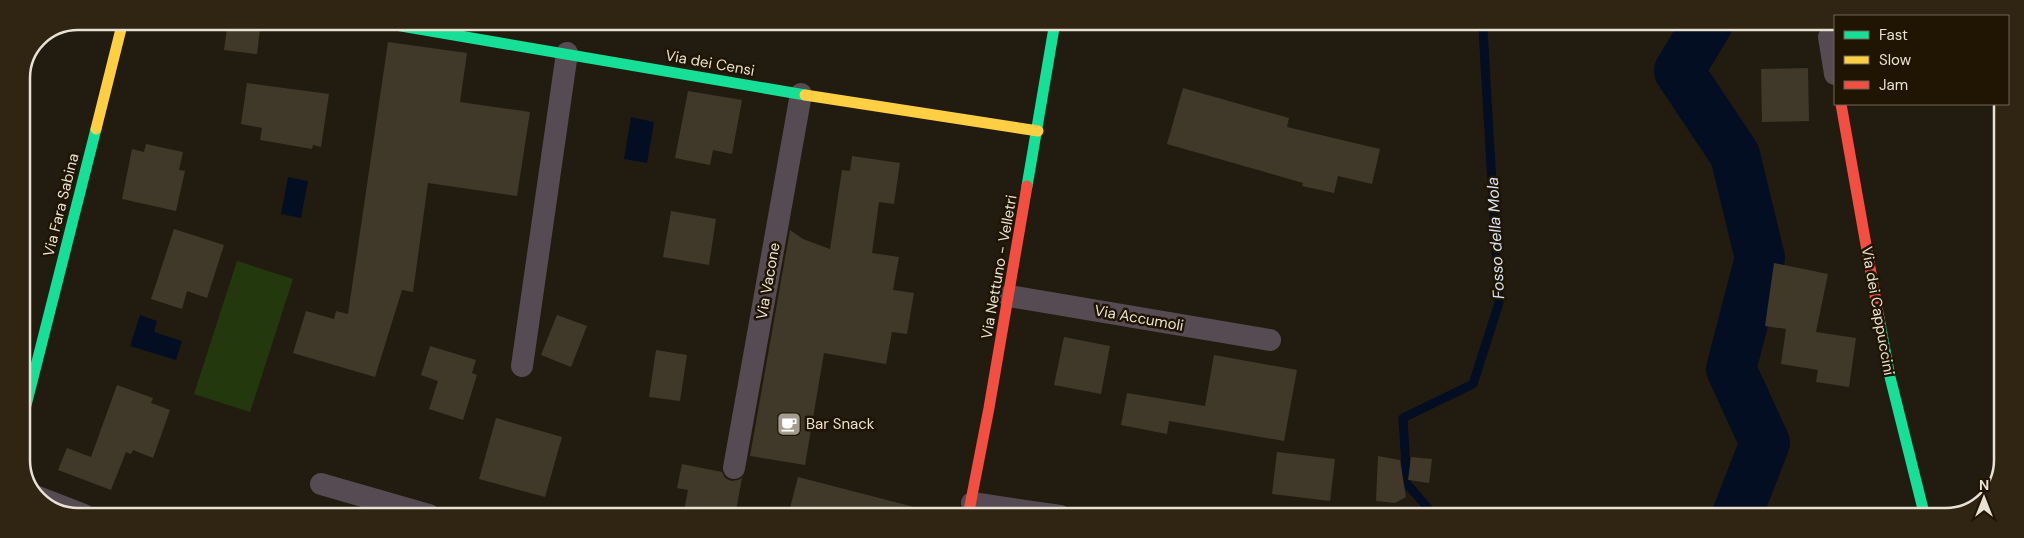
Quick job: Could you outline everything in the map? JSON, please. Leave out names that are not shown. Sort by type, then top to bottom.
[{"type":"street","name":"Via Fara Sabina","points":[[30,389],[120,30]]},
{"type":"street","name":"Via dei Censi","points":[[427,30],[801,94],[1038,131]]},
{"type":"street","name":"Via Nettuno - Velletri","points":[[970,508],[1038,131],[1054,30]]},
{"type":"street","points":[[1829,37],[1834,68]]},
{"type":"street","points":[[522,366],[567,53]]},
{"type":"street","name":"Via Vacone","points":[[734,468],[801,94]]},
{"type":"street","name":"Via dei Cappuccini","points":[[1841,105],[1889,370],[1923,508]]},
{"type":"street","name":"Via Accumoli","points":[[1009,296],[1270,340]]},
{"type":"street","points":[[321,484],[405,508]]},
{"type":"green space","points":[[237,261],[293,279],[250,412],[194,394]]},
{"type":"water","points":[[631,117],[654,122],[647,163],[624,159]]},
{"type":"water","points":[[288,177],[308,181],[301,218],[281,214]]},
{"type":"water","points":[[140,315],[157,321],[154,332],[182,341],[176,360],[130,346]]},
{"type":"building","points":[[227,30],[260,30],[257,54],[224,50]]},
{"type":"building","points":[[388,42],[467,53],[460,102],[530,112],[517,196],[428,183],[413,292],[402,290],[375,377],[293,353],[306,311],[334,319],[336,311],[348,314]]},
{"type":"building","points":[[1808,68],[1809,121],[1762,122],[1761,69]]},
{"type":"building","points":[[247,83],[329,94],[321,147],[313,145],[312,149],[260,140],[262,128],[241,124]]},
{"type":"building","points":[[1183,88],[1289,118],[1287,127],[1380,149],[1372,184],[1338,176],[1334,193],[1302,186],[1303,183],[1167,144]]},
{"type":"building","points":[[688,91],[742,100],[732,154],[713,150],[710,165],[675,158]]},
{"type":"building","points":[[146,144],[183,152],[179,170],[185,171],[176,211],[122,199],[132,149],[144,152]]},
{"type":"building","points":[[852,156],[900,163],[894,204],[879,202],[872,253],[899,257],[893,290],[914,293],[907,334],[892,332],[886,364],[824,353],[805,465],[750,456],[790,230],[803,239],[830,249],[842,170],[850,171]]},
{"type":"building","points":[[671,211],[716,219],[709,265],[663,257]]},
{"type":"building","points":[[174,229],[224,245],[207,298],[187,291],[182,309],[151,299]]},
{"type":"building","points":[[1774,263],[1828,274],[1816,332],[1856,338],[1849,387],[1816,382],[1818,370],[1781,364],[1786,329],[1765,326]]},
{"type":"building","points":[[557,315],[587,326],[571,367],[541,355]]},
{"type":"building","points":[[1064,337],[1110,346],[1101,394],[1054,385]]},
{"type":"building","points":[[430,346],[476,360],[472,373],[477,375],[463,420],[429,409],[438,381],[421,375]]},
{"type":"building","points":[[656,350],[687,355],[680,401],[649,397]]},
{"type":"building","points":[[1214,355],[1297,370],[1284,441],[1169,421],[1167,434],[1121,425],[1127,393],[1205,406]]},
{"type":"building","points":[[117,385],[153,398],[151,403],[170,410],[153,458],[133,450],[131,454],[126,452],[111,490],[58,470],[67,448],[91,457]]},
{"type":"building","points":[[496,418],[562,437],[545,497],[479,479]]},
{"type":"building","points":[[1277,452],[1335,459],[1330,501],[1272,494]]},
{"type":"building","points":[[1378,456],[1400,460],[1406,497],[1395,503],[1376,501]]},
{"type":"building","points":[[1411,457],[1432,459],[1429,483],[1408,480]]},
{"type":"building","points":[[682,464],[722,472],[725,478],[731,481],[742,478],[736,508],[685,508],[688,490],[677,488]]},
{"type":"building","points":[[798,477],[918,508],[790,508]]},
{"type":"waterway","name":"Fosso della Mola","points":[[1428,508],[1407,484],[1403,418],[1473,384],[1499,303],[1483,30]]},
{"type":"waterway","points":[[1704,30],[1679,71],[1735,155],[1760,258],[1731,369],[1765,443],[1740,508]]},
{"type":"traffic: fast","points":[[425,30],[805,95]]},
{"type":"traffic: fast","points":[[1027,186],[1054,30]]},
{"type":"traffic: fast","points":[[30,389],[96,129]]},
{"type":"traffic: fast","points":[[1879,318],[1890,377],[1923,508]]},
{"type":"traffic: slow","points":[[96,129],[121,30]]},
{"type":"traffic: slow","points":[[805,95],[1038,131]]},
{"type":"traffic: jam","points":[[1841,105],[1879,318]]},
{"type":"traffic: jam","points":[[970,508],[989,408],[1027,186]]},
{"type":"place","name":"Bar Snack","points":[[789,424]]}]
